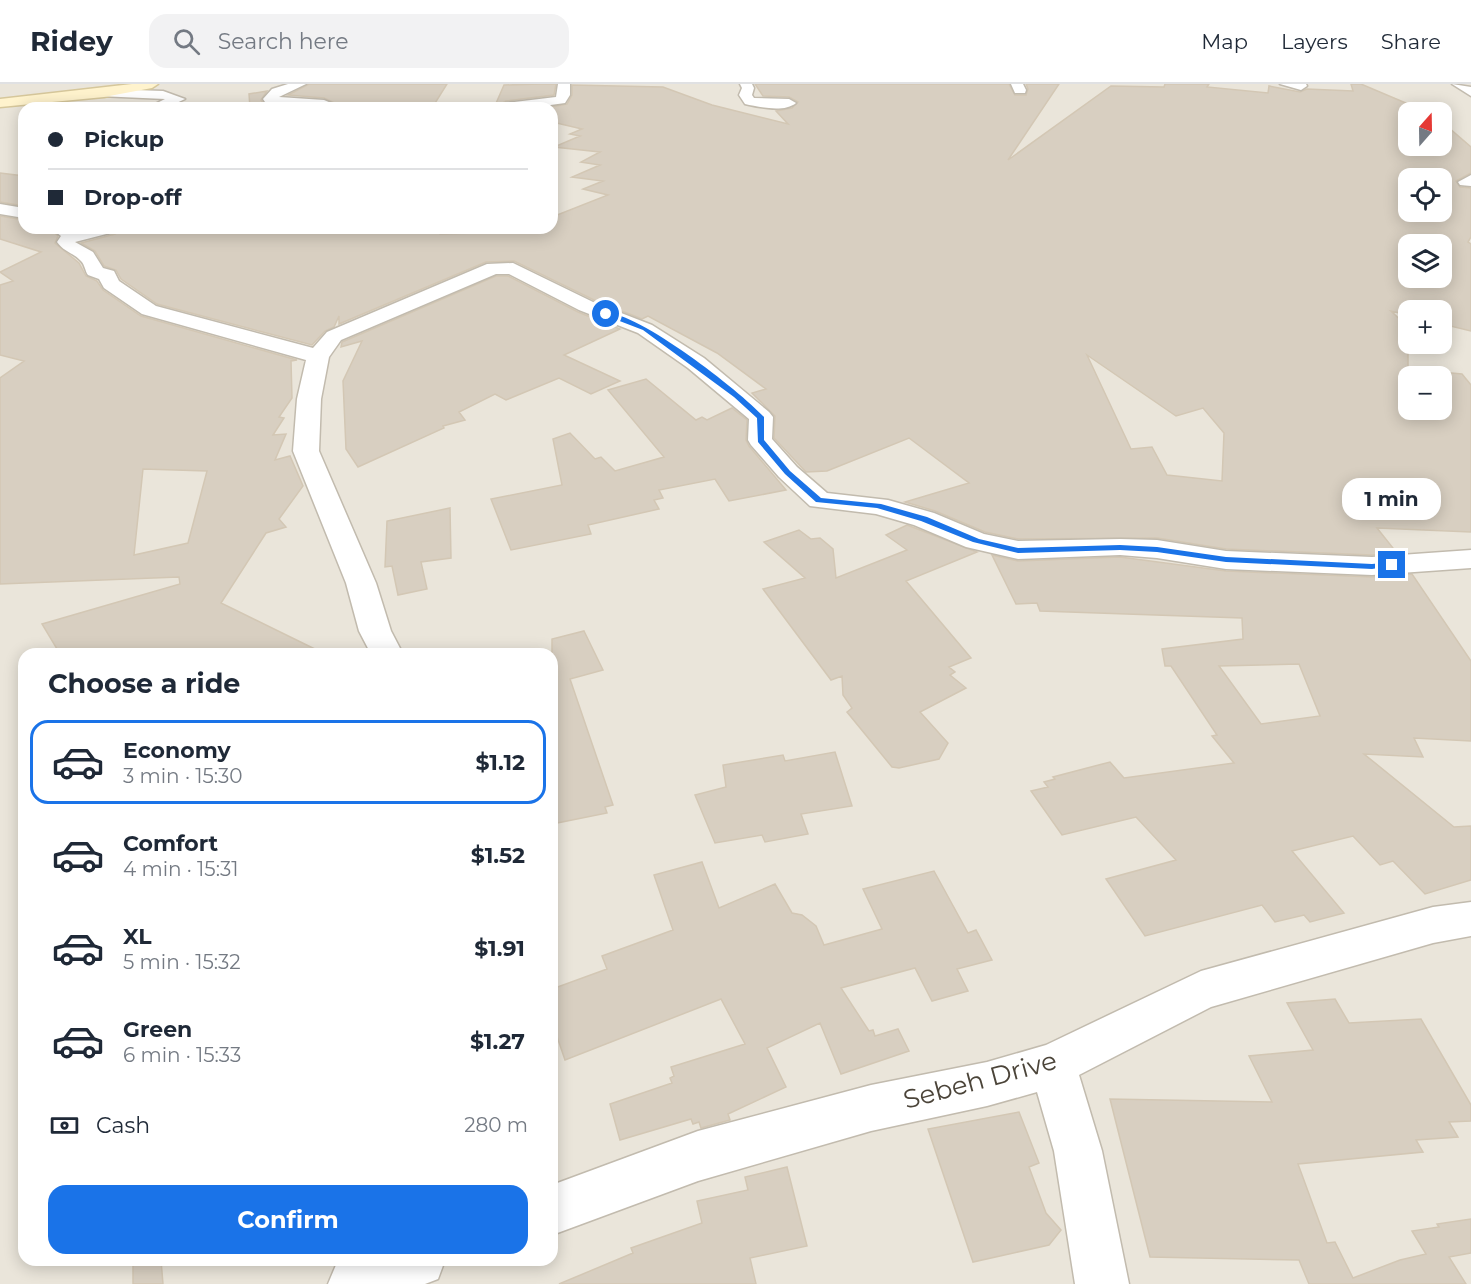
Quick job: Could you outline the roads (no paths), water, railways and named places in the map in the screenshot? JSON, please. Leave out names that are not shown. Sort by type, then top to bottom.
[{"type":"main road","points":[[0,101],[134,84]]},
{"type":"main road","points":[[0,101],[104,93],[152,84]]},
{"type":"street","points":[[279,102],[270,99],[277,92],[300,84]]},
{"type":"street","points":[[542,102],[560,100],[564,95],[564,84]]},
{"type":"street","points":[[746,84],[748,88],[745,95],[750,101],[768,104],[789,103]]},
{"type":"street","points":[[1286,84],[1301,86]]},
{"type":"street","points":[[1458,84],[1471,92]]},
{"type":"street","points":[[104,93],[163,95],[178,99],[170,102]]},
{"type":"street","points":[[0,209],[18,212]]},
{"type":"street","points":[[65,234],[66,242],[94,264],[95,271],[107,274],[111,284],[148,310],[318,356]]},
{"type":"street","points":[[384,648],[375,631],[361,582],[306,451],[309,399],[318,356],[334,336],[494,268],[513,269],[586,306],[645,329],[696,363],[760,417],[760,440],[788,472],[819,500],[878,506],[924,519],[976,541],[1018,550],[1120,547],[1157,549],[1226,560],[1372,566],[1471,558]]},
{"type":"street","name":"Sebeh Drive","points":[[558,1198],[871,1108],[987,1084],[1053,1065],[1201,990],[1432,925],[1471,919]]},
{"type":"street","points":[[1053,1065],[1078,1151],[1102,1284]]},
{"type":"street","points":[[355,1284],[403,1266]]}]
